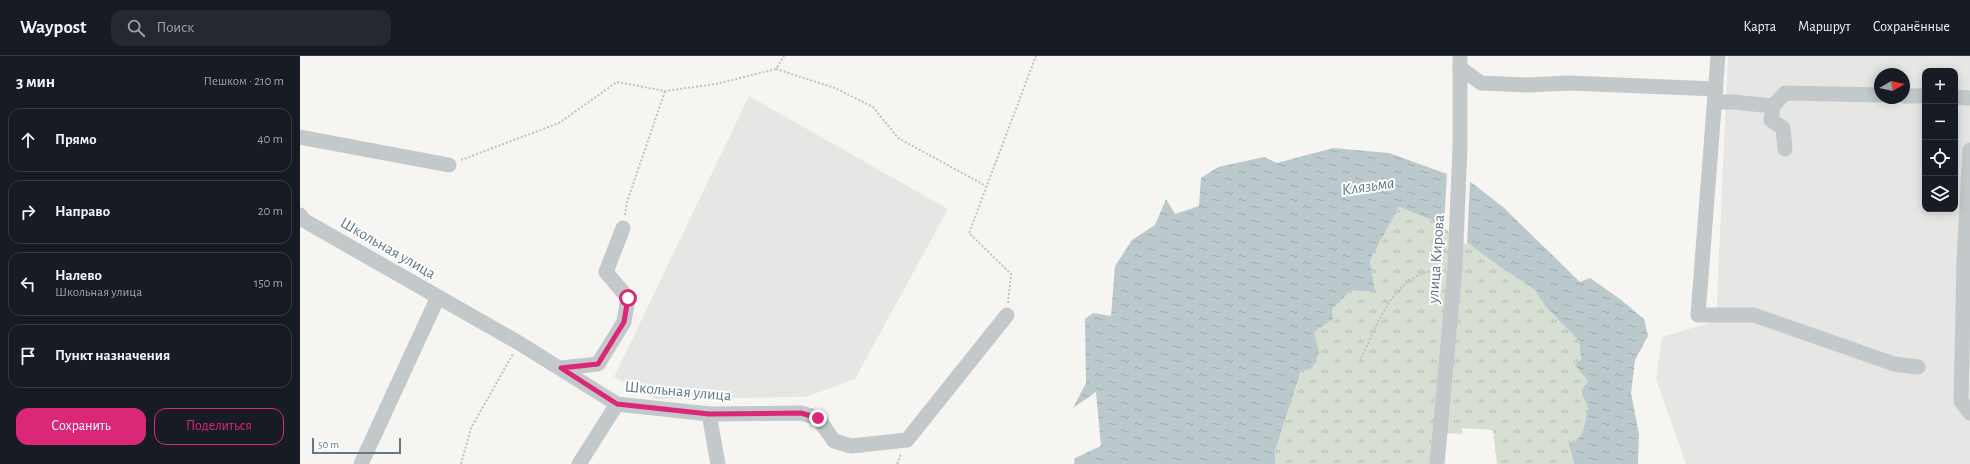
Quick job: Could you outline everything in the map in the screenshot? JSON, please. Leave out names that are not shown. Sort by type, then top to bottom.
[{"type":"street","points":[[1718,56],[1698,316],[1754,314],[1894,364],[1918,367]]},
{"type":"street","points":[[1460,62],[1481,83],[1527,85],[1569,83],[1716,96],[1733,102],[1773,106]]},
{"type":"street","name":"улица Кирова","points":[[1437,464],[1449,268],[1460,148],[1460,62]]},
{"type":"street","points":[[1785,149],[1783,128],[1771,120],[1773,106],[1785,93],[1874,95]]},
{"type":"street","points":[[1910,96],[1922,96]]},
{"type":"street","points":[[1958,97],[1970,98]]},
{"type":"street","points":[[300,137],[449,165]]},
{"type":"street","points":[[1970,150],[1966,344],[1961,401],[1970,413]]},
{"type":"street","name":"Школьная улица","points":[[300,215],[305,221],[519,343],[617,404],[709,414],[801,413],[818,418],[834,441],[851,446],[907,440],[1007,315]]},
{"type":"street","points":[[561,368],[598,364],[624,322],[628,298],[606,272],[623,228]]},
{"type":"street","points":[[361,464],[438,297]]},
{"type":"street","points":[[579,464],[617,404]]},
{"type":"street","points":[[709,414],[718,464]]},
{"type":"path","points":[[776,69],[784,56]]},
{"type":"path","points":[[1007,315],[1011,274],[969,233],[1036,56]]},
{"type":"path","points":[[449,165],[559,123],[617,82],[665,91],[716,84],[776,69],[835,88],[873,107],[898,138],[986,186]]},
{"type":"path","points":[[623,228],[627,202],[665,91]]},
{"type":"path","points":[[1361,358],[1387,306],[1399,288],[1417,274],[1449,268]]},
{"type":"path","points":[[461,464],[471,428],[519,343]]},
{"type":"shaded area","points":[[1728,56],[1970,56],[1970,464],[1686,464],[1656,379],[1662,337],[1716,321]]},
{"type":"shaded area","points":[[749,96],[948,209],[855,379],[806,397],[656,399],[614,377]]},
{"type":"green space","points":[[1399,207],[1442,224],[1500,267],[1534,289],[1546,307],[1579,341],[1581,360],[1588,381],[1581,391],[1588,408],[1583,431],[1575,443],[1568,441],[1574,464],[1497,464],[1493,430],[1462,428],[1462,434],[1445,433],[1444,464],[1275,464],[1275,451],[1314,332],[1333,319],[1332,309],[1352,290],[1375,292],[1370,260]]},
{"type":"water","name":"Клязьма","points":[[1333,148],[1389,153],[1472,183],[1503,207],[1580,282],[1590,278],[1620,299],[1644,319],[1648,336],[1635,360],[1631,393],[1639,434],[1638,464],[1574,464],[1568,440],[1575,443],[1583,431],[1588,408],[1581,391],[1588,381],[1575,365],[1581,360],[1579,341],[1546,307],[1534,289],[1500,267],[1442,224],[1399,207],[1370,260],[1375,292],[1352,290],[1332,309],[1333,319],[1314,332],[1319,352],[1312,368],[1301,371],[1275,451],[1275,464],[1074,464],[1075,458],[1101,446],[1096,392],[1073,408],[1086,383],[1085,319],[1093,313],[1111,316],[1115,266],[1132,240],[1155,225],[1166,199],[1175,214],[1199,206],[1201,178],[1218,167],[1264,157],[1277,163]]},
{"type":"pier","points":[[1447,172],[1470,180],[1467,245],[1444,228]]},
{"type":"route","points":[[628,298],[624,322],[598,364],[561,368],[617,404],[709,414],[801,413],[818,418]]}]
